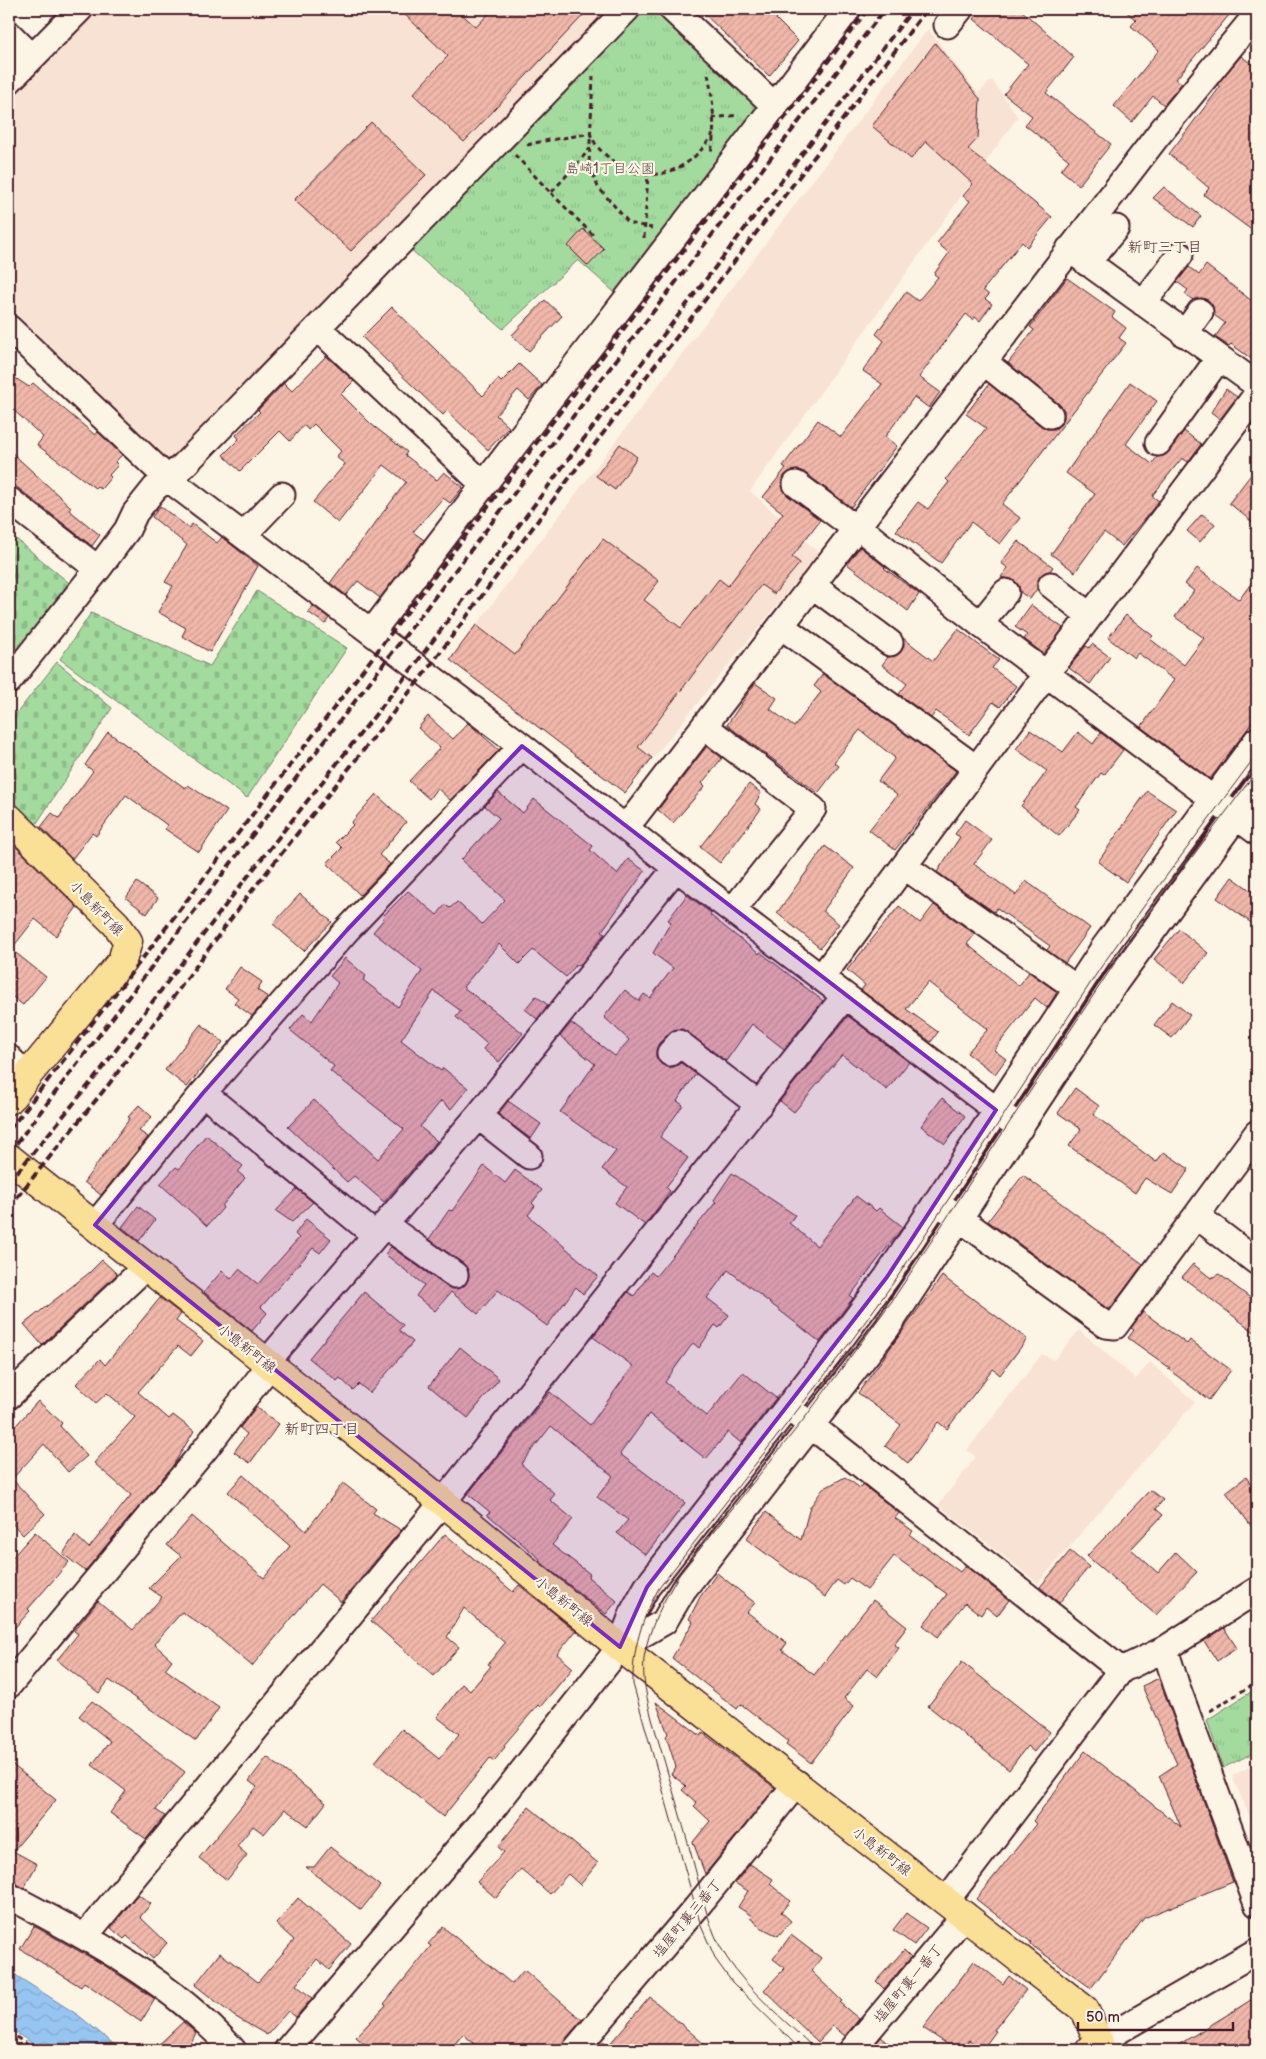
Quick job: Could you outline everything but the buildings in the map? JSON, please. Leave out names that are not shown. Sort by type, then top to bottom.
[{"type":"main road","name":"小島新町線","points":[[9,818],[116,924],[128,941],[122,961],[18,1067],[9,1100]]},
{"type":"main road","name":"小島新町線","points":[[9,1158],[443,1502],[620,1647],[1086,2010],[1094,2046]]},
{"type":"street","points":[[9,81],[80,9]]},
{"type":"street","points":[[9,681],[98,569],[127,530],[135,513],[155,488],[183,466],[627,9]]},
{"type":"street","points":[[672,9],[775,106]]},
{"type":"street","points":[[372,632],[483,484],[848,9]]},
{"type":"street","points":[[624,826],[635,816],[856,526],[984,362],[1078,256],[1158,135],[1257,14]]},
{"type":"street","points":[[9,34],[32,57]]},
{"type":"street","points":[[1078,256],[1116,228]]},
{"type":"street","points":[[1142,304],[1180,255]]},
{"type":"street","points":[[1078,256],[1142,304],[1257,385]]},
{"type":"street","points":[[1184,334],[1200,312]]},
{"type":"street","points":[[9,328],[167,478],[522,746],[676,868],[1020,1128]]},
{"type":"street","points":[[318,328],[483,484]]},
{"type":"street","points":[[1158,443],[1219,358]]},
{"type":"street","points":[[984,362],[1050,415]]},
{"type":"street","points":[[821,978],[1257,394]]},
{"type":"street","points":[[796,484],[844,520],[856,526],[980,624],[1257,832]]},
{"type":"street","points":[[246,536],[253,525],[282,495]]},
{"type":"street","points":[[9,500],[98,569]]},
{"type":"street","points":[[812,586],[890,642]]},
{"type":"street","points":[[1051,586],[1090,616]]},
{"type":"street","points":[[980,624],[1006,592]]},
{"type":"street","points":[[781,626],[981,762]]},
{"type":"street","points":[[704,726],[813,809],[733,910]]},
{"type":"street","points":[[949,728],[981,762]]},
{"type":"street","points":[[287,2050],[494,1807],[620,1647],[634,1610],[647,1588],[887,1277],[1076,988],[1257,740]]},
{"type":"street","points":[[95,1225],[203,1093],[347,930],[522,746]]},
{"type":"street","points":[[620,1647],[664,1622],[683,1590],[887,1328],[1145,940],[1257,788]]},
{"type":"street","points":[[904,866],[1076,988]]},
{"type":"street","points":[[9,1685],[206,1448],[269,1365],[277,1350],[478,1116],[676,868]]},
{"type":"street","points":[[85,1936],[443,1502],[845,996]]},
{"type":"street","points":[[670,1052],[679,1042],[759,1105]]},
{"type":"street","points":[[203,1093],[380,1230],[455,1275]]},
{"type":"street","points":[[478,1116],[529,1156]]},
{"type":"street","points":[[936,1202],[1106,1325],[1115,1326],[1257,1133]]},
{"type":"street","points":[[1197,1216],[1257,1262]]},
{"type":"street","points":[[9,1396],[135,1277],[143,1266]]},
{"type":"street","points":[[788,1407],[1121,1670],[1165,1649],[1257,1590]]},
{"type":"street","points":[[1165,1649],[1190,1723],[1257,1904]]},
{"type":"street","name":"塩屋町裏一番丁","points":[[852,2050],[956,1908],[1121,1670]]},
{"type":"street","name":"塩屋町裏三番丁","points":[[575,2050],[700,1903],[797,1783]]},
{"type":"street","points":[[9,1896],[85,1936],[162,1987],[214,2029],[233,2050]]},
{"type":"street","points":[[1094,2046],[1257,1951]]},
{"type":"path","points":[[706,69],[710,86],[714,133],[710,153]]},
{"type":"path","points":[[593,70],[589,165],[598,187],[629,223],[644,228],[654,228]]},
{"type":"path","points":[[590,133],[596,147],[619,166],[638,174],[655,176],[677,169],[696,155],[714,133]]},
{"type":"path","points":[[590,133],[575,137],[559,137],[528,145],[514,155],[593,235]]},
{"type":"path","points":[[551,193],[589,150]]},
{"type":"path","points":[[644,228],[648,175]]},
{"type":"path","points":[[1190,1723],[1257,1682]]},
{"type":"path","points":[[9,2032],[35,2050]]},
{"type":"highlighted area","points":[[522,746],[996,1110],[887,1277],[647,1587],[620,1647],[95,1225],[203,1093],[347,930]]},
{"type":"shaded area","points":[[92,9],[611,9],[238,391],[172,462],[169,462],[9,307],[9,93]]},
{"type":"shaded area","points":[[928,29],[978,93],[992,80],[1018,117],[750,491],[819,553],[625,793],[450,660]]},
{"type":"shaded area","points":[[1079,1330],[1136,1379],[1150,1362],[1195,1402],[1038,1583],[938,1505],[976,1457],[967,1450],[1042,1354],[1054,1360]]},
{"type":"shaded area","points":[[1257,1763],[1257,1834],[1232,1776]]},
{"type":"green space","name":"島崎1丁目公園","points":[[638,9],[666,9],[769,109],[621,298],[578,260],[503,329],[410,249]]},
{"type":"green space","points":[[9,533],[74,587],[9,672]]},
{"type":"green space","points":[[257,591],[347,648],[247,798],[60,659],[91,613],[210,666]]},
{"type":"green space","points":[[57,662],[112,708],[35,826],[9,802],[9,723]]},
{"type":"green space","points":[[1257,1688],[1257,1751],[1223,1768],[1207,1720]]},
{"type":"water","points":[[9,1971],[78,2015],[121,2050],[42,2050],[9,2028]]},
{"type":"tram line","points":[[801,2050],[732,1982],[716,1960],[701,1926],[633,1684],[634,1659],[639,1634],[659,1588],[852,1340],[896,1279],[1101,967],[1257,754]]},
{"type":"tram line","points":[[816,2050],[746,1983],[727,1958],[715,1936],[706,1911],[648,1704],[644,1681],[644,1658],[649,1636],[662,1605],[679,1575],[804,1419],[892,1301],[1116,961],[1257,771]]},
{"type":"railway","points":[[9,1130],[126,980],[868,9]]},
{"type":"railway","points":[[9,1153],[885,9]]},
{"type":"railway","points":[[9,1182],[97,1075],[237,890],[417,662],[576,449],[913,9]]},
{"type":"railway","points":[[9,1207],[109,1084],[247,897],[427,670],[585,457],[927,9]]},
{"type":"district","name":"新町三丁目","points":[[1165,247]]},
{"type":"district","name":"新町四丁目","points":[[322,1429]]}]
